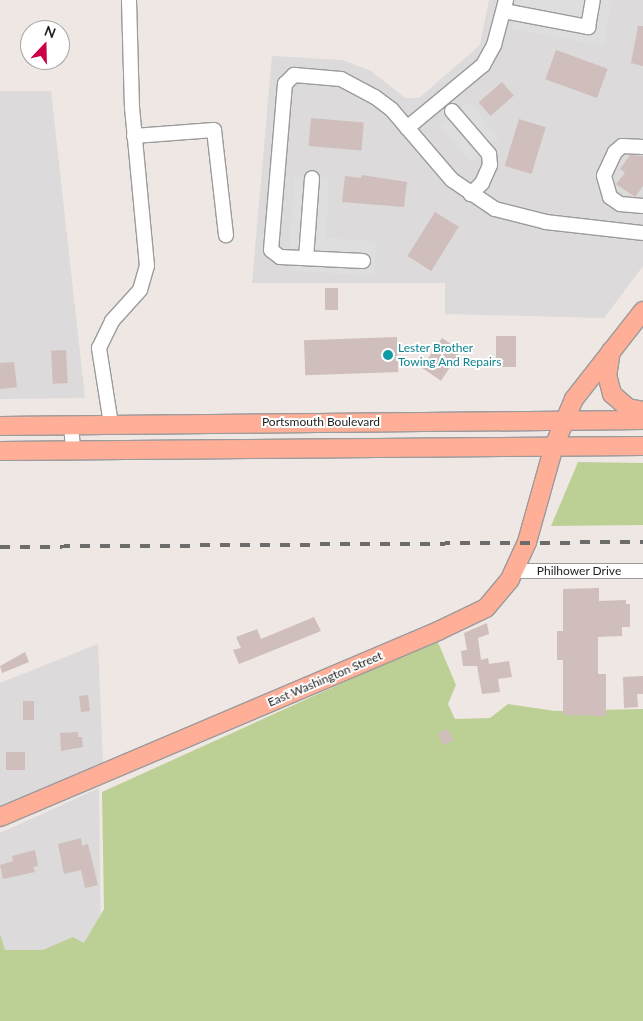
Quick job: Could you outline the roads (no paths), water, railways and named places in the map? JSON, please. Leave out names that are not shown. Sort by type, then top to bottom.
[{"type":"main road","name":"East Washington Street","points":[[0,817],[471,617],[498,596],[514,571],[527,542],[562,420],[584,384],[643,311]]},
{"type":"main road","points":[[611,351],[608,375],[612,394],[628,408],[643,411]]},
{"type":"main road","name":"Portsmouth Boulevard","points":[[0,426],[643,420]]},
{"type":"main road","name":"Portsmouth Boulevard","points":[[0,450],[643,446]]},
{"type":"street","points":[[111,424],[99,348],[112,321],[140,290],[147,266],[134,136],[129,0]]},
{"type":"street","points":[[407,128],[483,65],[494,45],[505,6],[588,27],[593,0]]},
{"type":"street","points":[[362,261],[274,254],[270,243],[285,84],[289,78],[310,75],[341,79],[375,97],[407,128],[452,180],[495,209],[518,217],[643,233]]},
{"type":"street","points":[[452,111],[489,154],[490,165],[482,183],[471,194]]},
{"type":"street","points":[[134,136],[214,130],[226,235]]},
{"type":"street","points":[[643,147],[622,146],[615,152],[604,176],[604,186],[610,196],[620,204],[643,206]]},
{"type":"street","points":[[306,258],[312,178]]},
{"type":"street","points":[[71,425],[72,450]]},
{"type":"street","name":"Philhower Drive","points":[[514,571],[643,571]]},
{"type":"railway","points":[[0,547],[643,542]]},
{"type":"place","name":"Lester Brother Towing And Repairs","points":[[388,355]]}]
